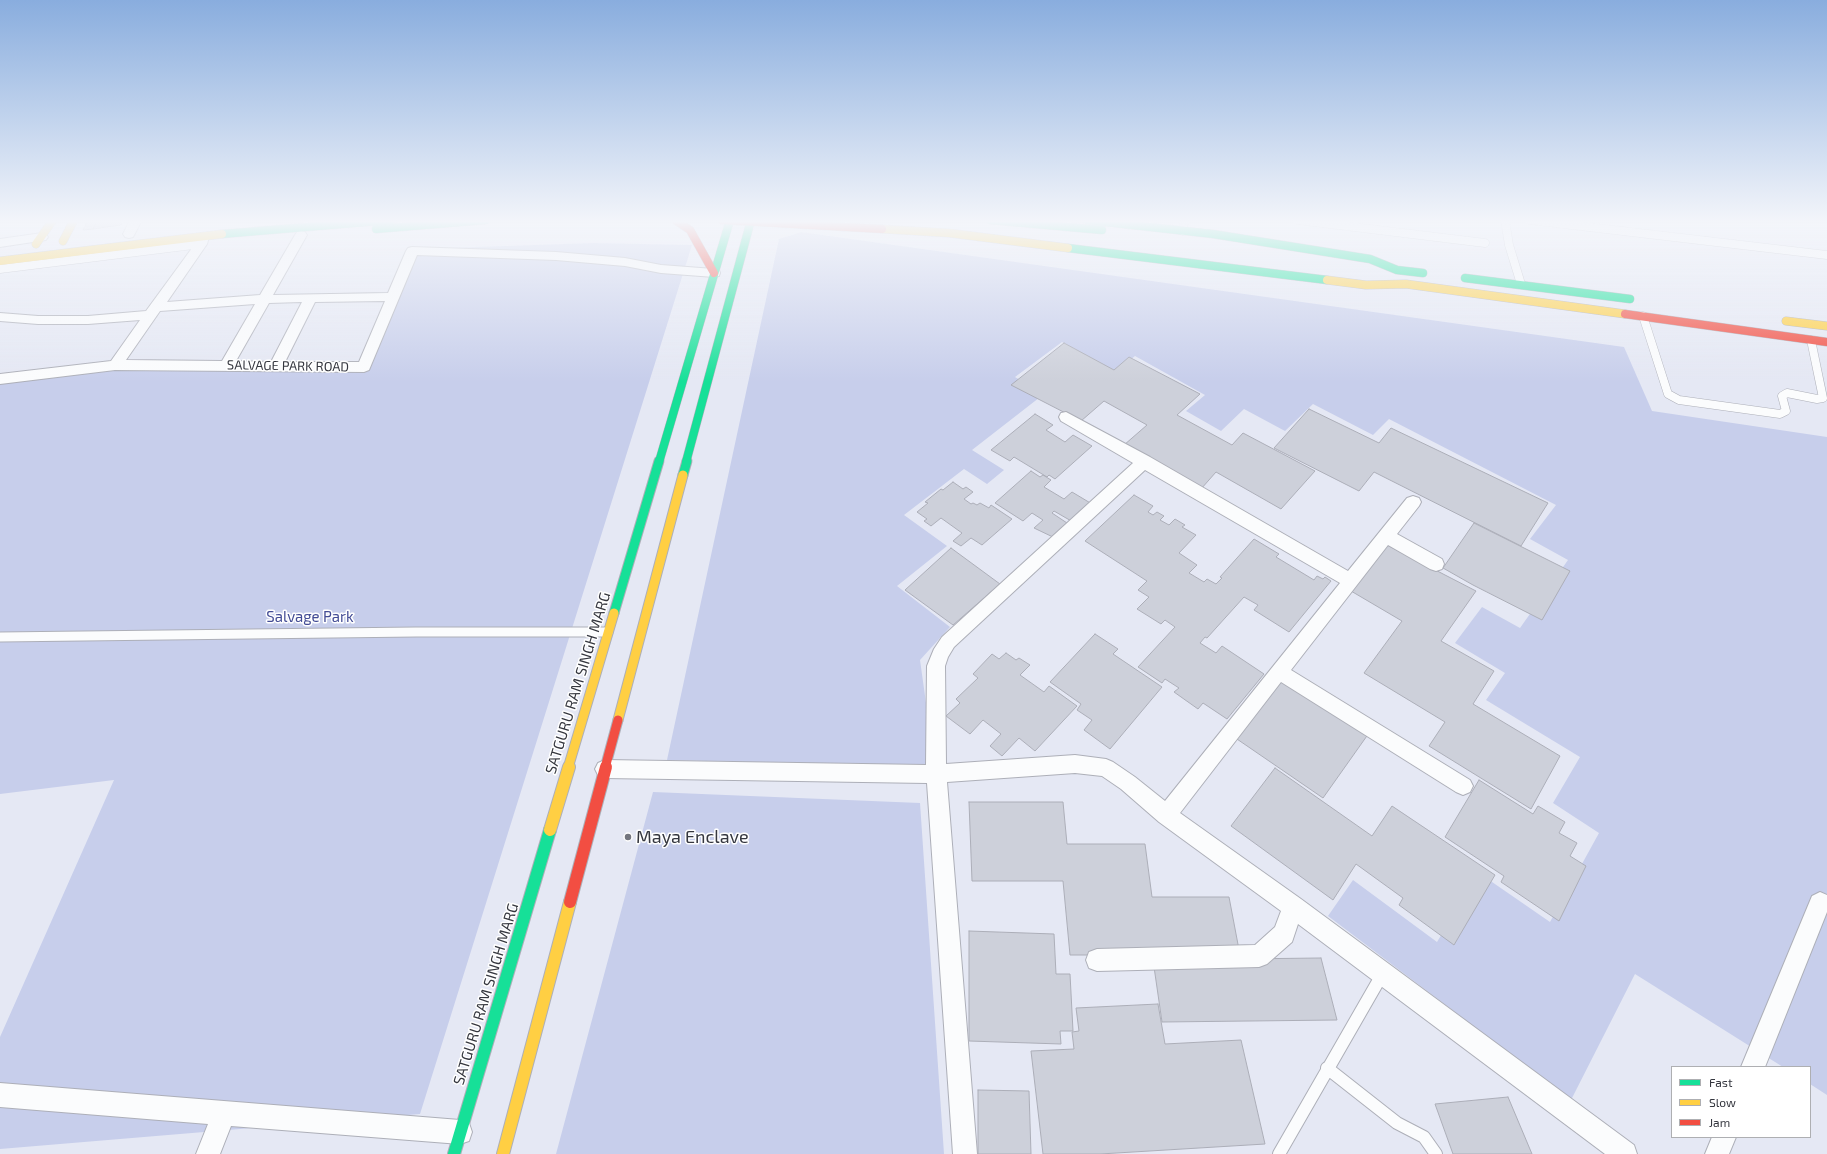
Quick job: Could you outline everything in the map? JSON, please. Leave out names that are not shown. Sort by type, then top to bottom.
[{"type":"main road","name":"SATGURU RAM SINGH MARG","points":[[457,1143],[714,274]]},
{"type":"main road","points":[[503,1154],[736,274]]},
{"type":"main road","points":[[1270,274],[1366,286],[1406,284]]},
{"type":"main road","points":[[1339,274],[1827,342]]},
{"type":"main road","points":[[1427,274],[1436,275]]},
{"type":"main road","points":[[1459,277],[1638,300]]},
{"type":"main road","points":[[1778,320],[1827,326]]},
{"type":"street","points":[[115,365],[179,274]]},
{"type":"street","points":[[226,366],[278,274]]},
{"type":"street","name":"SALVAGE PARK ROAD","points":[[0,378],[115,365],[364,367],[403,274]]},
{"type":"street","points":[[0,318],[16,317],[38,320],[88,320],[152,311],[263,299],[393,297]]},
{"type":"street","points":[[276,366],[311,298]]},
{"type":"street","points":[[1066,417],[1145,461],[1351,581]]},
{"type":"street","points":[[965,1154],[936,774],[934,682],[940,654],[948,642],[1145,461]]},
{"type":"street","points":[[1166,815],[1413,502]]},
{"type":"street","points":[[1386,536],[1436,564]]},
{"type":"street","points":[[1280,672],[1463,786]]},
{"type":"street","points":[[605,769],[936,774],[1075,764],[1106,768],[1128,783],[1166,815],[1383,973],[1625,1154]]},
{"type":"street","points":[[1753,1066],[1820,903]]},
{"type":"street","points":[[1097,960],[1259,956],[1284,934],[1293,907]]},
{"type":"street","points":[[0,1095],[224,1114],[457,1143]]},
{"type":"street","points":[[208,1154],[224,1114]]},
{"type":"street","points":[[1717,1154],[1724,1138]]},
{"type":"lane","points":[[1518,274],[1521,284]]},
{"type":"lane","points":[[1643,316],[1668,394],[1680,400],[1780,414],[1786,412],[1782,396],[1787,394],[1817,399],[1823,398],[1811,340]]},
{"type":"lane","points":[[0,637],[416,632],[608,632]]},
{"type":"lane","points":[[1279,1154],[1327,1068],[1383,973]]},
{"type":"lane","points":[[1327,1068],[1396,1123],[1424,1138],[1436,1154]]},
{"type":"green space","name":"Salvage Park","points":[[407,274],[683,274],[420,1114],[0,1149],[0,1037],[114,780],[0,794],[0,383],[165,363],[367,361]]},
{"type":"green space","points":[[772,274],[1101,274],[1624,347],[1652,411],[1827,437],[1827,1095],[1811,1085],[1811,1066],[1781,1066],[1635,974],[1571,1100],[1328,916],[1353,880],[1437,942],[1479,873],[1550,922],[1599,833],[1553,803],[1580,757],[1486,700],[1505,673],[1455,643],[1482,607],[1520,628],[1568,560],[1530,539],[1556,505],[1389,419],[1373,435],[1313,404],[1285,431],[1244,409],[1221,431],[1186,411],[1205,395],[1135,356],[1115,372],[1062,342],[1015,377],[1044,394],[972,450],[1004,470],[987,484],[964,469],[904,515],[947,546],[897,586],[950,627],[920,660],[935,767],[667,760]]},
{"type":"green space","points":[[653,792],[920,803],[944,1154],[556,1154]]},
{"type":"building","points":[[1064,343],[1114,370],[1129,357],[1200,394],[1177,415],[1232,445],[1243,433],[1315,471],[1281,509],[1216,472],[1201,489],[1124,445],[1147,425],[1104,401],[1081,421],[1011,385]]},
{"type":"building","points":[[1309,409],[1379,443],[1391,428],[1548,503],[1521,546],[1374,472],[1359,491],[1274,448]]},
{"type":"building","points":[[1035,414],[1053,425],[1046,430],[1065,442],[1073,435],[1092,446],[1055,479],[1049,475],[1047,477],[1014,457],[1010,461],[991,450]]},
{"type":"building","points":[[1031,471],[1040,477],[1043,475],[1051,480],[1044,487],[1064,499],[1072,492],[1092,504],[1073,522],[1054,511],[1052,513],[1070,525],[1055,538],[1034,528],[1043,520],[1032,513],[1023,521],[995,503]]},
{"type":"building","points":[[953,482],[963,489],[966,487],[973,492],[964,499],[971,504],[973,503],[977,505],[980,503],[989,508],[991,505],[1012,519],[982,545],[971,538],[961,546],[953,541],[962,533],[941,518],[931,526],[924,521],[927,519],[917,512],[928,503],[925,502],[941,489],[943,490]]},
{"type":"building","points":[[1134,495],[1153,506],[1148,512],[1153,515],[1157,512],[1164,516],[1160,520],[1169,525],[1175,519],[1185,525],[1182,527],[1196,535],[1179,553],[1197,565],[1189,573],[1204,582],[1207,579],[1216,584],[1222,578],[1220,577],[1254,539],[1279,554],[1276,557],[1314,580],[1317,576],[1323,579],[1325,577],[1331,581],[1289,632],[1254,610],[1258,605],[1244,597],[1207,638],[1205,637],[1200,643],[1216,653],[1222,646],[1264,674],[1227,719],[1203,703],[1198,709],[1174,692],[1179,688],[1165,679],[1162,683],[1138,667],[1175,627],[1165,620],[1161,624],[1137,609],[1149,597],[1138,590],[1147,581],[1085,541]]},
{"type":"building","points":[[1474,523],[1570,571],[1542,620],[1443,568]]},
{"type":"building","points":[[1387,545],[1476,591],[1441,641],[1494,671],[1473,704],[1560,756],[1531,809],[1429,746],[1445,722],[1364,673],[1402,621],[1351,591]]},
{"type":"building","points":[[951,548],[1000,584],[953,625],[905,590]]},
{"type":"building","points":[[1095,634],[1118,649],[1113,654],[1162,687],[1110,749],[1084,730],[1092,720],[1077,710],[1081,704],[1050,682]]},
{"type":"building","points":[[1006,653],[1016,660],[1019,658],[1030,665],[1020,675],[1044,692],[1049,686],[1077,706],[1035,751],[1019,738],[1002,756],[990,746],[1001,734],[983,720],[970,734],[946,716],[960,703],[956,699],[978,678],[973,674],[992,654],[999,659]]},
{"type":"building","points":[[1282,677],[1369,733],[1323,798],[1234,737]]},
{"type":"building","points":[[1275,768],[1372,836],[1392,806],[1495,875],[1454,945],[1399,905],[1403,898],[1356,864],[1333,900],[1231,826]]},
{"type":"building","points":[[1479,780],[1533,814],[1538,806],[1565,822],[1559,833],[1577,843],[1570,856],[1586,866],[1559,921],[1501,882],[1504,876],[1445,837]]},
{"type":"building","points":[[969,802],[1063,802],[1067,844],[1145,844],[1152,897],[1229,897],[1240,955],[1070,955],[1063,881],[972,881]]},
{"type":"building","points":[[969,931],[1054,934],[1056,974],[1070,974],[1073,1031],[1060,1031],[1061,1044],[969,1041]]},
{"type":"building","points":[[1321,958],[1337,1020],[1162,1022],[1153,960]]},
{"type":"building","points":[[1158,1004],[1165,1044],[1241,1040],[1265,1144],[1100,1154],[1043,1154],[1031,1051],[1074,1049],[1072,1032],[1079,1031],[1076,1008]]},
{"type":"building","points":[[978,1090],[1029,1091],[1031,1154],[978,1154]]},
{"type":"building","points":[[1508,1097],[1532,1154],[1453,1154],[1435,1104]]},
{"type":"traffic: fast","points":[[614,613],[714,274]]},
{"type":"traffic: fast","points":[[683,475],[737,274]]},
{"type":"traffic: fast","points":[[1277,274],[1327,280]]},
{"type":"traffic: fast","points":[[1465,278],[1630,299]]},
{"type":"traffic: fast","points":[[454,1154],[550,830]]},
{"type":"traffic: slow","points":[[1327,280],[1366,285],[1406,284],[1625,314]]},
{"type":"traffic: slow","points":[[1786,321],[1827,326]]},
{"type":"traffic: slow","points":[[618,720],[683,475]]},
{"type":"traffic: slow","points":[[550,830],[614,613]]},
{"type":"traffic: slow","points":[[503,1154],[570,902]]},
{"type":"traffic: jam","points":[[1625,314],[1827,342]]},
{"type":"traffic: jam","points":[[570,902],[618,720]]},
{"type":"place","name":"Maya Enclave","points":[[628,837]]}]
